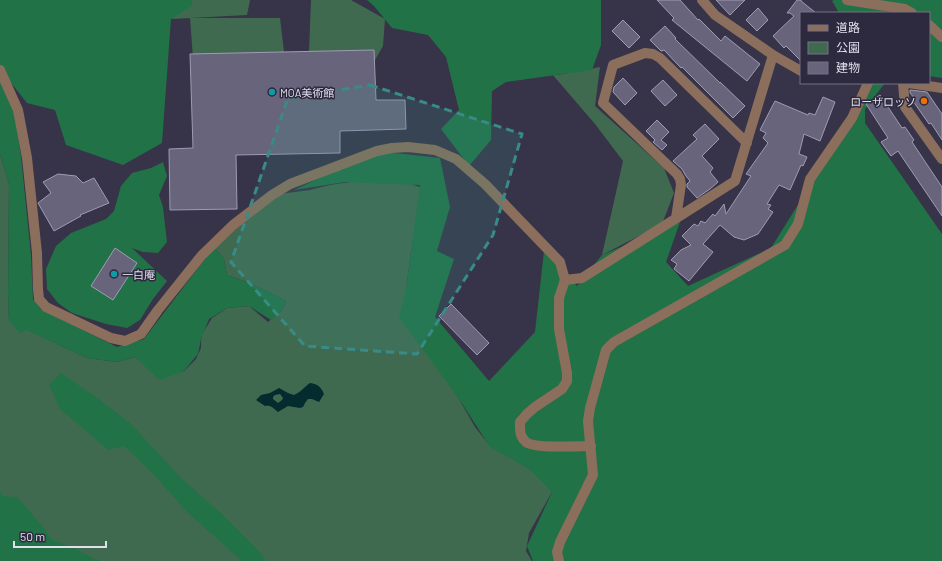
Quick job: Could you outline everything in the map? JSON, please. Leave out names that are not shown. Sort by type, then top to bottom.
[{"type":"street","points":[[702,0],[715,15],[772,55],[800,70]]},
{"type":"street","points":[[847,0],[905,9],[910,12]]},
{"type":"street","points":[[930,26],[942,37]]},
{"type":"street","points":[[676,218],[681,186],[680,179],[677,174],[603,103],[613,66],[645,53],[653,54],[660,58],[747,143]]},
{"type":"street","points":[[565,280],[582,278],[736,180],[772,55]]},
{"type":"street","points":[[0,70],[18,110],[27,158],[37,252],[39,299],[46,307],[112,338],[125,341],[141,334],[158,310],[202,255],[233,225],[272,195],[290,184],[377,151],[408,147],[435,150],[456,159],[484,184],[560,262],[565,280],[559,298],[559,329],[567,373],[567,381],[562,389],[527,414],[520,422],[520,433],[526,442],[538,446],[590,446]]},
{"type":"street","points":[[559,561],[557,552],[560,542],[593,475],[588,421],[590,408],[606,350],[614,342],[785,245],[798,224],[810,179],[852,118],[868,84]]},
{"type":"street","points":[[903,84],[906,107],[942,159]]},
{"type":"street","points":[[915,84],[942,88]]},
{"type":"highlighted area","points":[[370,85],[522,134],[493,235],[417,354],[305,346],[231,262],[288,98]]},
{"type":"green space","points":[[0,0],[192,0],[192,6],[171,19],[162,143],[123,165],[66,145],[55,110],[27,103],[0,69]]},
{"type":"green space","points":[[178,0],[250,0],[247,15],[172,19]]},
{"type":"green space","points":[[311,0],[351,0],[385,19],[383,46],[375,60],[309,52]]},
{"type":"green space","points":[[367,0],[601,0],[601,45],[592,70],[506,82],[492,91],[491,140],[469,166],[441,129],[459,110],[446,57],[428,35],[392,28],[374,6]]},
{"type":"green space","points":[[942,0],[942,78],[930,76],[930,12],[838,12],[832,1]]},
{"type":"green space","points":[[190,18],[280,18],[284,52],[193,58]]},
{"type":"green space","points":[[600,67],[595,106],[664,168],[674,193],[662,224],[602,255],[623,161],[595,124],[552,74],[558,75]]},
{"type":"green space","points":[[0,78],[14,109],[21,156],[31,255],[33,299],[41,309],[117,347],[144,339],[214,247],[224,259],[227,275],[252,284],[286,301],[282,310],[271,320],[249,306],[227,308],[209,319],[201,339],[198,354],[183,372],[159,380],[135,357],[117,362],[87,358],[27,330],[20,333],[9,321],[9,184],[0,154]]},
{"type":"green space","points":[[868,84],[884,84],[865,109],[865,123],[942,234],[942,561],[533,561],[527,546],[552,492],[528,468],[490,447],[459,399],[399,317],[406,289],[420,185],[345,182],[294,190],[377,151],[440,158],[450,207],[437,251],[454,259],[435,317],[489,381],[535,332],[544,251],[577,286],[602,255],[680,222],[666,262],[688,286],[771,248],[852,118]]},
{"type":"green space","points":[[0,154],[9,184],[9,321],[87,358],[117,362],[135,357],[183,372],[196,359],[201,348],[202,334],[212,318],[227,308],[249,306],[268,322],[282,310],[286,301],[252,284],[227,275],[224,259],[214,247],[272,195],[310,190],[387,175],[422,188],[411,252],[403,313],[459,399],[475,427],[490,446],[537,473],[552,492],[529,533],[526,551],[532,561],[0,561]]},
{"type":"green space","points":[[163,162],[167,176],[159,195],[163,207],[167,242],[158,253],[143,252],[132,248],[167,281],[153,299],[140,320],[127,328],[106,324],[72,313],[58,303],[47,289],[46,269],[56,246],[71,233],[106,219],[114,211],[121,186],[132,173],[151,168]]},
{"type":"green space","points":[[61,373],[99,399],[132,425],[183,480],[222,514],[262,554],[264,561],[242,561],[188,513],[156,477],[124,446],[108,450],[60,409],[49,385]]},
{"type":"green space","points":[[0,491],[3,496],[17,497],[44,528],[51,539],[101,561],[0,561]]},
{"type":"shaded area","points":[[310,383],[319,386],[322,389],[324,394],[319,402],[308,399],[303,407],[288,406],[278,412],[272,407],[265,406],[256,400],[261,395],[270,393],[279,388],[294,395]],"holes":[[[280,394],[283,398],[278,403],[273,399],[275,395]]]},
{"type":"building","points":[[657,0],[680,0],[698,20],[699,19],[721,41],[725,36],[760,64],[747,81],[672,20],[674,18]]},
{"type":"building","points":[[716,0],[745,0],[730,15]]},
{"type":"building","points":[[797,0],[801,0],[815,12],[800,12],[800,60],[786,46],[784,48],[773,36],[794,16],[787,13]]},
{"type":"building","points":[[758,8],[768,20],[757,31],[746,20]]},
{"type":"building","points":[[623,20],[640,37],[629,48],[612,31]]},
{"type":"building","points":[[665,26],[676,38],[675,39],[745,106],[733,118],[664,50],[661,51],[650,40]]},
{"type":"building","points":[[374,50],[376,100],[405,100],[406,129],[340,131],[340,153],[236,155],[237,209],[170,210],[169,149],[193,148],[190,54]]},
{"type":"building","points":[[623,78],[637,93],[625,105],[613,92],[614,87]]},
{"type":"building","points":[[663,80],[677,95],[665,106],[651,91]]},
{"type":"building","points":[[910,90],[927,92],[942,114],[942,140],[931,123],[929,124],[913,101],[915,99],[910,93]]},
{"type":"building","points":[[880,95],[902,128],[905,127],[914,140],[912,142],[942,187],[942,216],[898,151],[891,156],[881,142],[888,138],[866,104]]},
{"type":"building","points":[[823,97],[835,102],[820,141],[804,134],[799,154],[807,157],[803,166],[801,165],[790,190],[779,185],[767,204],[771,205],[768,209],[773,212],[758,234],[744,240],[734,237],[720,225],[703,244],[713,252],[689,281],[674,269],[677,264],[671,260],[681,250],[691,245],[682,236],[694,224],[698,226],[701,221],[705,223],[713,214],[715,216],[724,204],[726,214],[751,176],[746,174],[768,143],[763,138],[766,133],[760,130],[775,101],[808,115],[809,113],[815,115]]},
{"type":"building","points":[[657,120],[669,132],[661,140],[667,145],[662,150],[653,142],[655,140],[646,131]]},
{"type":"building","points":[[705,124],[719,139],[702,156],[713,168],[710,172],[718,182],[697,198],[687,187],[687,184],[690,181],[682,169],[673,161],[697,139],[693,135]]},
{"type":"building","points":[[58,174],[76,176],[83,183],[94,178],[109,203],[80,215],[81,216],[54,231],[38,203],[51,193],[43,182]]},
{"type":"building","name":"一白庵","points":[[115,248],[137,263],[113,300],[91,286]]},
{"type":"building","points":[[451,304],[489,343],[477,355],[439,316]]},
{"type":"place","name":"MOA美術館","points":[[272,92]]},
{"type":"place","name":"ローザロッソ","points":[[924,101]]},
{"type":"place","name":"一白庵","points":[[114,274]]}]
